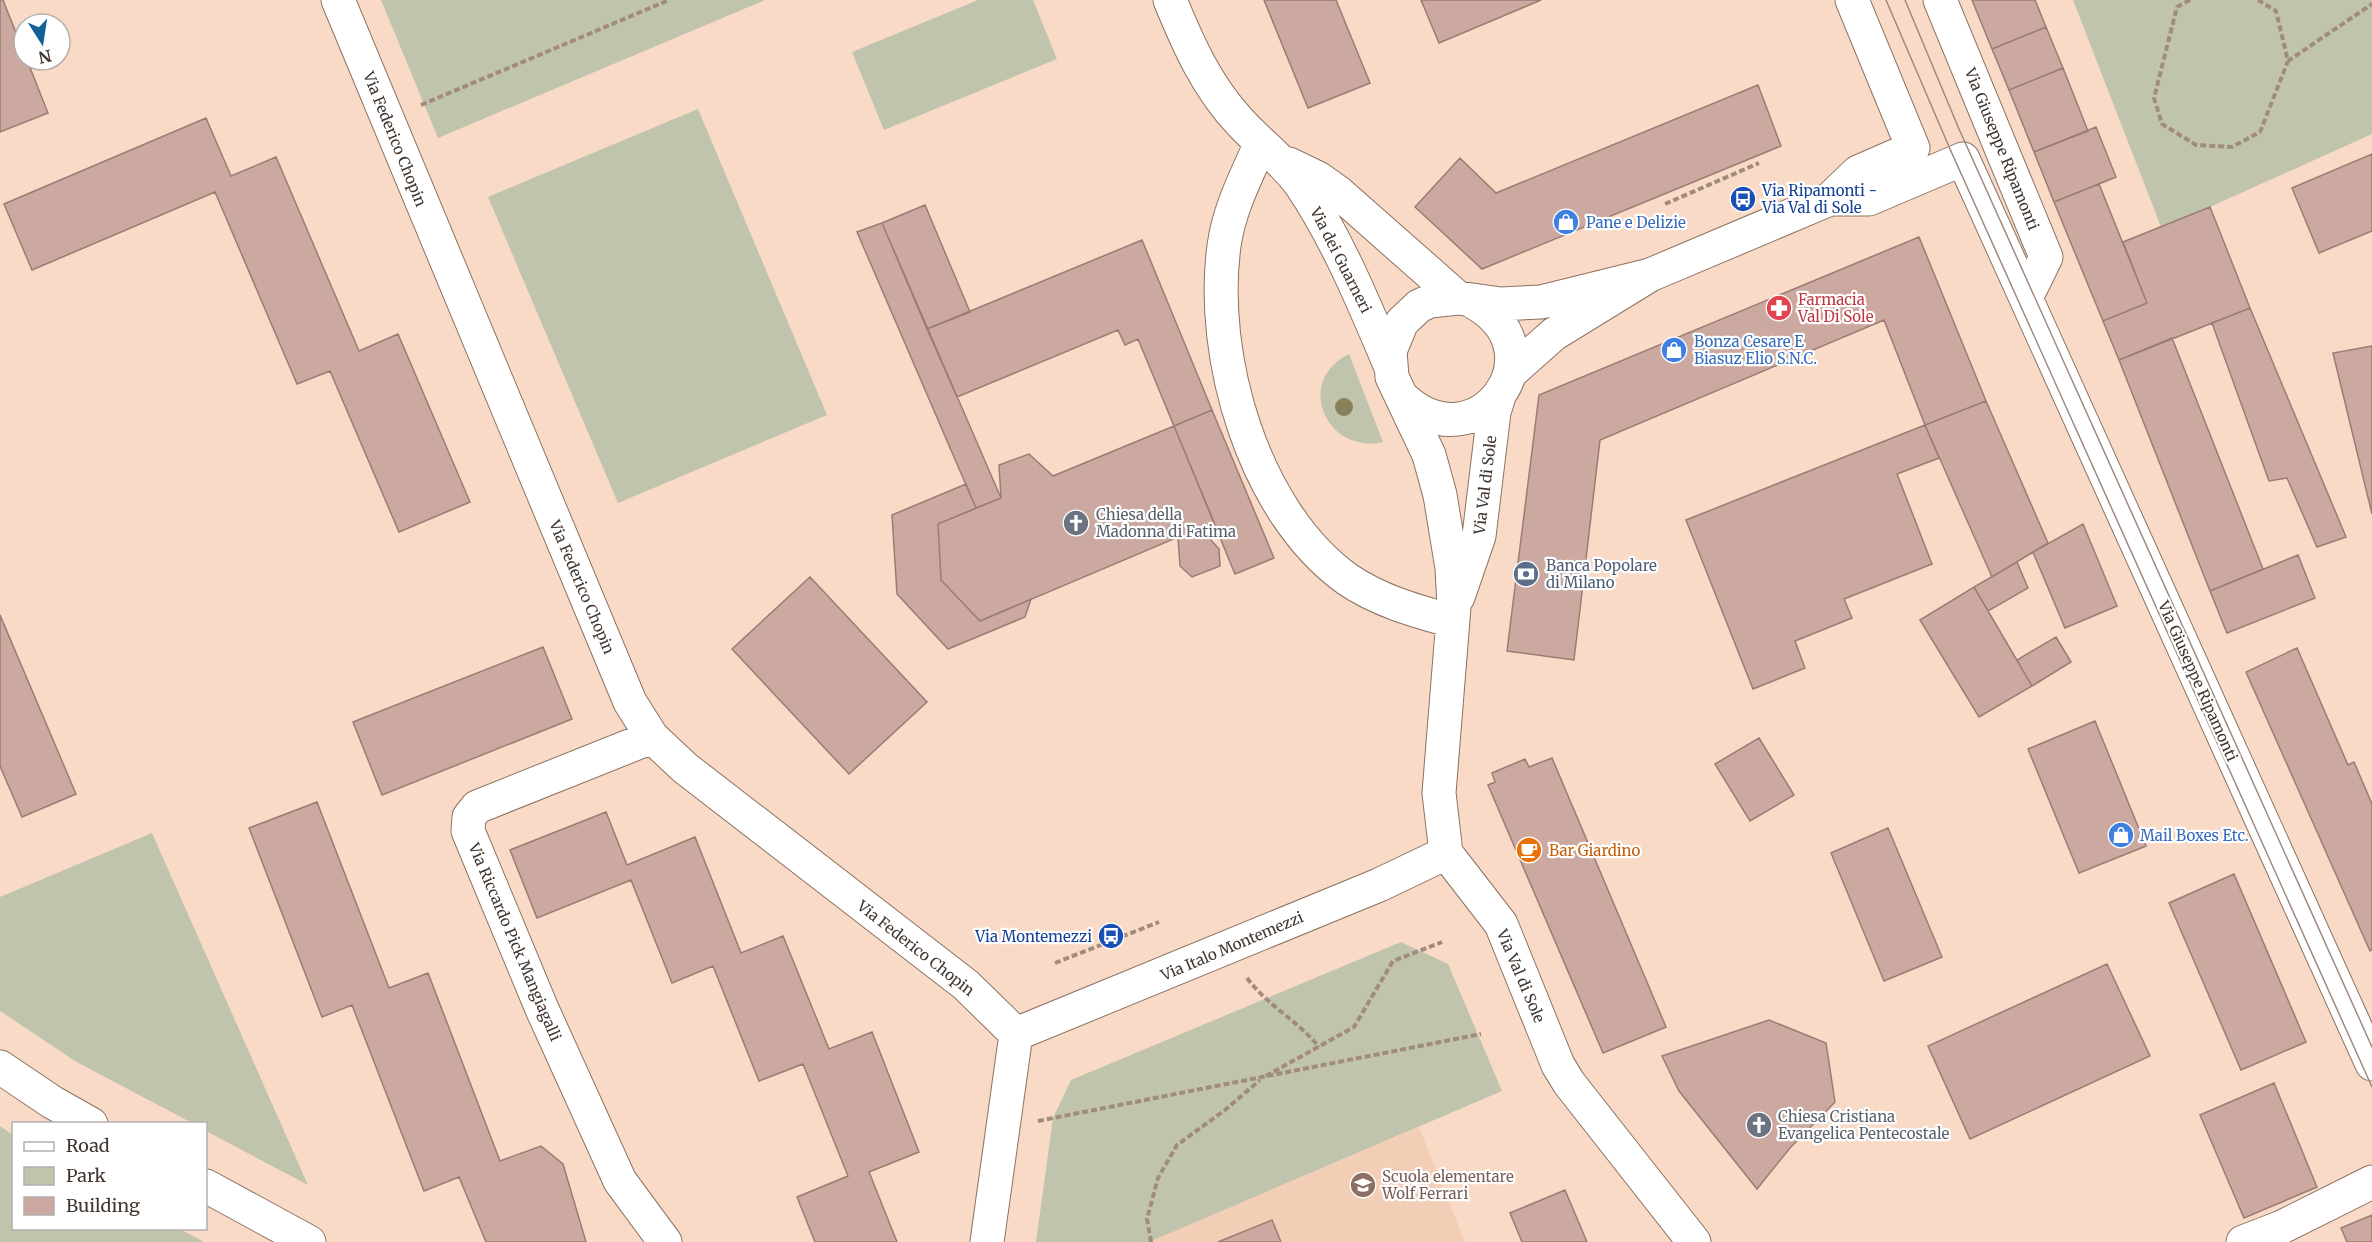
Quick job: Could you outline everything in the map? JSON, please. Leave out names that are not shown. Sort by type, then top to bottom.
[{"type":"street","name":"Via Federico Chopin","points":[[338,0],[630,702],[652,737],[686,768],[966,985],[1016,1034]]},
{"type":"street","name":"Via dei Guarneri","points":[[1170,0],[1207,79],[1239,122],[1271,152],[1318,213],[1362,298],[1390,365]]},
{"type":"street","points":[[1852,0],[1913,148],[2009,168]]},
{"type":"street","name":"Via Giuseppe Ripamonti","points":[[1940,0],[2046,257],[2026,298]]},
{"type":"street","points":[[1963,159],[1988,116]]},
{"type":"street","name":"Via Val di Sole","points":[[1830,200],[1858,172],[1913,148]]},
{"type":"street","name":"Via dei Guarneri","points":[[1271,152],[1318,178],[1339,193],[1466,300]]},
{"type":"street","points":[[1271,152],[1230,215],[1221,278],[1223,342],[1238,406],[1253,445],[1277,497],[1293,523],[1329,564],[1365,590],[1386,600],[1453,614]]},
{"type":"street","name":"Via Val di Sole","points":[[1694,1242],[1569,1083],[1558,1065],[1501,924],[1446,853],[1439,793],[1453,614],[1452,568],[1440,495],[1429,454],[1397,388],[1390,365],[1392,341],[1409,314],[1430,301],[1466,300],[1501,304],[1541,302],[1650,275],[1830,200],[1869,199],[1963,159]]},
{"type":"street","name":"Via Giuseppe Ripamonti","points":[[1963,159],[2362,1016],[2372,1064]]},
{"type":"street","name":"Via Val di Sole","points":[[1404,399],[1429,417],[1458,420],[1474,415],[1554,334],[1650,275]]},
{"type":"street","name":"Via Val di Sole","points":[[1453,614],[1479,536],[1494,412],[1505,385],[1512,358],[1507,334],[1494,316],[1466,300]]},
{"type":"street","name":"Via Riccardo Pick Mangiagalli","points":[[652,737],[477,807],[470,817],[468,831],[537,998],[620,1181],[664,1242]]},
{"type":"street","name":"Via Italo Montemezzi","points":[[1016,1034],[1379,885],[1446,853]]},
{"type":"street","points":[[987,1242],[1016,1034]]},
{"type":"street","points":[[0,1067],[52,1102],[88,1122]]},
{"type":"street","points":[[2243,1242],[2282,1227],[2372,1182]]},
{"type":"street","points":[[207,1187],[309,1242]]},
{"type":"path","points":[[415,107],[669,0]]},
{"type":"path","points":[[2190,0],[2177,7],[2154,98],[2162,124],[2196,145],[2232,147],[2260,132],[2288,61],[2372,4]]},
{"type":"path","points":[[2258,0],[2276,10],[2288,61]]},
{"type":"path","points":[[1665,204],[1759,164]]},
{"type":"path","points":[[1055,963],[1160,922]]},
{"type":"path","points":[[1151,1242],[1148,1219],[1156,1188],[1176,1145],[1225,1110],[1261,1078],[1354,1027],[1393,961],[1442,942]]},
{"type":"path","points":[[1225,949],[1257,991],[1304,1028],[1319,1047]]},
{"type":"path","points":[[1002,1128],[1481,1034]]},
{"type":"shaded area","name":"Scuola elementare Wolf Ferrari","points":[[1419,1127],[1465,1242],[1149,1242]]},
{"type":"green space","points":[[381,0],[765,0],[438,138]]},
{"type":"green space","points":[[978,0],[1033,0],[1057,59],[884,130],[852,52]]},
{"type":"green space","points":[[2073,0],[2372,0],[2372,134],[2161,227]]},
{"type":"green space","points":[[698,109],[827,415],[618,503],[488,197]]},
{"type":"green space","points":[[1349,354],[1383,442],[1363,443],[1346,438],[1333,427],[1324,413],[1321,397],[1323,381],[1332,366]]},
{"type":"green space","points":[[152,833],[308,1185],[207,1132],[207,1122],[190,1122],[75,1061],[0,1011],[0,897]]},
{"type":"green space","points":[[1401,942],[1448,964],[1502,1091],[1149,1242],[1036,1242],[1053,1118],[1071,1080]]},
{"type":"green space","points":[[0,1126],[12,1134],[12,1230],[182,1230],[204,1242],[0,1242]]},
{"type":"building","points":[[0,0],[3,0],[12,23],[12,72],[32,72],[48,113],[0,132]]},
{"type":"building","points":[[1264,0],[1336,0],[1370,83],[1308,108]]},
{"type":"building","points":[[1421,0],[1541,0],[1439,43]]},
{"type":"building","points":[[1972,0],[2035,0],[2046,27],[1992,49]]},
{"type":"building","points":[[2046,27],[2063,68],[2009,90],[1992,49]]},
{"type":"building","points":[[2063,68],[2088,131],[2034,152],[2009,90]]},
{"type":"building","points":[[1758,85],[1781,146],[1482,269],[1415,207],[1460,158],[1496,193]]},
{"type":"building","points":[[206,118],[231,176],[276,157],[359,351],[398,334],[470,502],[399,532],[330,371],[297,384],[215,192],[32,270],[4,204]]},
{"type":"building","points":[[2096,127],[2116,177],[2054,202],[2034,152]]},
{"type":"building","points":[[2372,154],[2372,231],[2319,253],[2292,188]]},
{"type":"building","points":[[2099,184],[2147,303],[2103,321],[2054,202]]},
{"type":"building","points":[[925,205],[970,312],[927,329],[882,223]]},
{"type":"building","points":[[2210,207],[2250,308],[2119,360],[2103,321],[2147,303],[2123,242]]},
{"type":"building","points":[[882,223],[1001,498],[976,508],[857,232]]},
{"type":"building","points":[[1919,237],[1986,401],[1925,425],[1884,320],[1600,440],[1574,660],[1507,651],[1539,395]]},
{"type":"building","points":[[1142,240],[1212,410],[1174,426],[1138,339],[1125,345],[1118,330],[957,397],[927,329]]},
{"type":"building","points":[[2250,308],[2346,537],[2317,547],[2287,478],[2269,481],[2212,323]]},
{"type":"building","points":[[2172,338],[2263,569],[2210,591],[2119,360]]},
{"type":"building","points":[[2372,346],[2372,514],[2333,353]]},
{"type":"building","points":[[1986,401],[2048,543],[1992,577],[1925,425]]},
{"type":"building","points":[[1212,410],[1274,558],[1235,574],[1174,426]]},
{"type":"building","points":[[1925,425],[1939,458],[1897,474],[1932,564],[1844,599],[1852,618],[1795,641],[1805,668],[1753,689],[1686,520]]},
{"type":"building","name":"Chiesa della Madonna di Fatima","points":[[1174,426],[1214,522],[1200,528],[1219,549],[1220,566],[1192,577],[1180,566],[1178,537],[980,621],[941,580],[938,524],[1001,498],[999,465],[1029,454],[1053,476]]},
{"type":"building","points":[[966,484],[976,508],[938,524],[941,580],[980,621],[1031,599],[1025,617],[948,649],[897,594],[892,515]]},
{"type":"building","points":[[2083,524],[2117,606],[2065,628],[2033,552]]},
{"type":"building","points":[[2298,555],[2315,598],[2227,633],[2210,591]]},
{"type":"building","points":[[2017,562],[2028,588],[1988,611],[1974,587]]},
{"type":"building","points":[[810,577],[927,702],[849,774],[732,649]]},
{"type":"building","points":[[1974,587],[2032,686],[1979,717],[1920,620]]},
{"type":"building","points":[[0,615],[76,794],[22,817],[0,766]]},
{"type":"building","points":[[2056,637],[2071,662],[2032,686],[2017,660]]},
{"type":"building","points":[[543,647],[572,719],[382,795],[353,722]]},
{"type":"building","points":[[2297,648],[2348,765],[2354,762],[2372,804],[2372,950],[2370,951],[2246,672]]},
{"type":"building","points":[[2095,721],[2146,846],[2079,873],[2028,749]]},
{"type":"building","points":[[1759,738],[1794,795],[1750,821],[1715,764]]},
{"type":"building","points":[[1552,758],[1666,1027],[1603,1053],[1488,785],[1495,782],[1492,773],[1525,759],[1529,767]]},
{"type":"building","points":[[317,802],[389,988],[428,973],[500,1161],[541,1146],[563,1164],[586,1242],[486,1242],[459,1177],[424,1191],[352,1005],[322,1017],[249,828]]},
{"type":"building","points":[[606,812],[627,865],[695,837],[741,953],[783,936],[829,1049],[872,1032],[919,1152],[869,1172],[897,1242],[815,1242],[797,1197],[848,1176],[803,1064],[759,1081],[713,966],[672,983],[631,880],[537,918],[510,850]]},
{"type":"building","points":[[1888,828],[1942,957],[1884,981],[1831,853]]},
{"type":"building","points":[[2234,874],[2306,1042],[2241,1070],[2169,903]]},
{"type":"building","points":[[2107,964],[2150,1056],[1970,1139],[1928,1046]]},
{"type":"building","name":"Chiesa Cristiana Evangelica Pentecostale","points":[[1769,1020],[1826,1043],[1835,1102],[1790,1148],[1757,1189],[1679,1091],[1662,1056]]},
{"type":"building","points":[[2274,1083],[2317,1187],[2244,1218],[2200,1115]]},
{"type":"building","points":[[1565,1190],[1587,1242],[1522,1242],[1510,1213]]},
{"type":"building","points":[[2372,1215],[2372,1242],[2347,1242],[2341,1228]]},
{"type":"building","points":[[1272,1220],[1281,1242],[1218,1242]]},
{"type":"tram line","points":[[1886,0],[1950,149],[2372,1087]]},
{"type":"tram line","points":[[1905,0],[1959,129],[2372,1047]]},
{"type":"place","name":"Via Ripamonti - Via Val di Sole","points":[[1743,199]]},
{"type":"place","name":"Pane e Delizie","points":[[1566,222]]},
{"type":"place","name":"Farmacia Val Di Sole","points":[[1779,308]]},
{"type":"place","name":"Bonza Cesare E Biasuz Elio S.N.C.","points":[[1674,350]]},
{"type":"place","name":"Chiesa della Madonna di Fatima","points":[[1076,523]]},
{"type":"place","name":"Banca Popolare di Milano","points":[[1526,574]]},
{"type":"place","name":"Mail Boxes Etc.","points":[[2121,835]]},
{"type":"place","name":"Bar Giardino","points":[[1529,850]]},
{"type":"place","name":"Via Montemezzi","points":[[1111,936]]},
{"type":"place","name":"Chiesa Cristiana Evangelica Pentecostale","points":[[1759,1125]]},
{"type":"place","name":"Scuola elementare Wolf Ferrari","points":[[1363,1185]]}]
